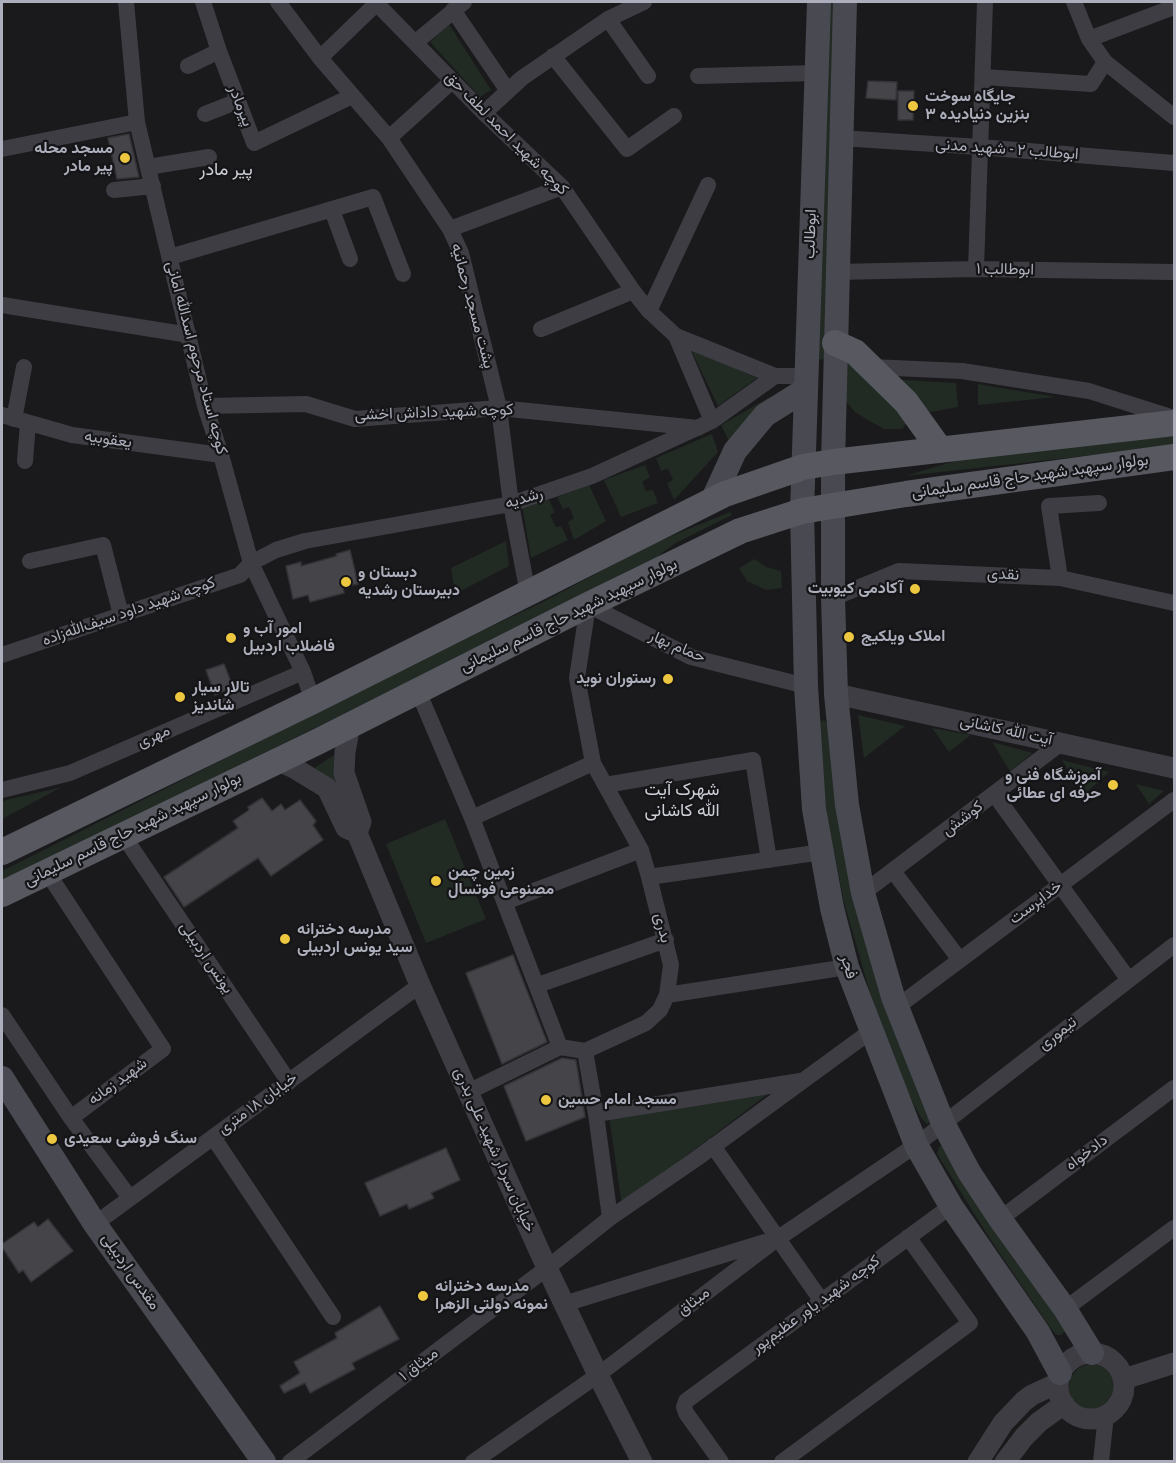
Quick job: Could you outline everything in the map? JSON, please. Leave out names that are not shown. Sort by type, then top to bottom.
[{"type":"main road","name":"ابوطالب","points":[[802,511],[819,2]]},
{"type":"main road","name":"ابوطالب","points":[[833,506],[835,343],[845,2]]},
{"type":"main road","points":[[835,343],[855,352],[906,402],[939,448]]},
{"type":"main road","points":[[712,501],[735,451],[765,415],[805,383]]},
{"type":"main road","points":[[2,852],[313,701],[725,494],[803,467],[833,462],[939,448],[1174,423]]},
{"type":"main road","name":"بولوار سپهبد شهید حاج قاسم سلیمانی","points":[[2,894],[278,761],[740,531],[802,511],[906,494],[1174,457]]},
{"type":"main road","points":[[833,506],[836,694],[847,805],[863,893],[897,1007],[943,1124],[969,1172],[1065,1309],[1092,1353]]},
{"type":"main road","name":"فجر","points":[[802,511],[806,686],[814,809],[832,908],[847,967],[916,1145],[951,1206],[1038,1332],[1059,1378]]},
{"type":"main road","points":[[806,686],[836,694]]},
{"type":"main road","name":"مقدس اردبیلی","points":[[2,1078],[95,1224],[264,1461]]},
{"type":"street","name":"کوچه استاد مرحوم اسدالله امانی","points":[[126,2],[137,122],[205,406],[251,563],[303,672],[313,701]]},
{"type":"street","name":"پیرمادر","points":[[203,2],[254,142],[352,96]]},
{"type":"street","name":"پشت مسجد رحمانیه","points":[[278,2],[320,58],[389,138],[450,229],[461,253],[498,408],[511,504],[528,594]]},
{"type":"street","points":[[320,58],[376,2]]},
{"type":"street","name":"کوچه شهید احمد لطف حق","points":[[376,2],[484,113],[562,187],[633,291],[649,311],[676,336],[775,376],[805,383]]},
{"type":"street","points":[[484,113],[522,78],[553,56],[608,19],[644,2]]},
{"type":"street","points":[[976,269],[985,2]]},
{"type":"street","points":[[1074,2],[1089,39],[1105,62],[1174,117]]},
{"type":"street","points":[[416,42],[458,5],[508,91]]},
{"type":"street","points":[[1089,39],[1174,7]]},
{"type":"street","points":[[608,19],[648,76]]},
{"type":"street","points":[[188,66],[219,51]]},
{"type":"street","points":[[553,56],[627,149],[674,116]]},
{"type":"street","points":[[984,77],[1091,84],[1105,62]]},
{"type":"street","points":[[698,76],[818,73]]},
{"type":"street","points":[[389,138],[452,81]]},
{"type":"street","points":[[205,114],[238,101]]},
{"type":"street","points":[[2,149],[137,122]]},
{"type":"street","name":"ابوطالب ۲ - شهید مدنی","points":[[840,138],[1174,163]]},
{"type":"street","points":[[148,167],[209,157]]},
{"type":"street","points":[[649,311],[708,184]]},
{"type":"street","points":[[114,190],[153,186]]},
{"type":"street","points":[[450,229],[562,187]]},
{"type":"street","points":[[170,257],[373,197],[403,274]]},
{"type":"street","points":[[332,210],[350,259]]},
{"type":"street","name":"ابوطالب ۱","points":[[837,272],[976,269],[1174,272]]},
{"type":"street","points":[[541,329],[633,291]]},
{"type":"street","points":[[2,305],[189,335]]},
{"type":"street","points":[[676,336],[706,424]]},
{"type":"street","points":[[24,367],[14,419],[25,461]]},
{"type":"street","points":[[871,367],[962,371],[1089,391],[1174,418]]},
{"type":"street","name":"رشدیه","points":[[251,563],[276,550],[305,542],[511,504],[592,476],[706,424],[775,376]]},
{"type":"street","name":"کوچه شهید داداش اخشی","points":[[205,406],[306,404],[355,419],[498,408],[706,424]]},
{"type":"street","name":"یعقوبیه","points":[[14,419],[72,435],[219,455]]},
{"type":"street","points":[[1060,578],[1049,506],[1099,504]]},
{"type":"street","points":[[30,561],[103,545],[121,615]]},
{"type":"street","name":"کوچه شهید داود سیف‌الله‌زاده","points":[[2,655],[240,575],[251,563]]},
{"type":"street","name":"نقدی","points":[[833,597],[899,571],[1060,578],[1174,603]]},
{"type":"street","name":"حمام بهار","points":[[588,605],[692,657],[806,686]]},
{"type":"street","name":"بدری","points":[[585,1051],[646,1023],[660,1010],[667,995],[671,965],[640,850],[593,763],[577,678],[588,605]]},
{"type":"street","name":"مهری","points":[[2,790],[70,773],[303,672]]},
{"type":"street","points":[[418,691],[472,818],[560,1047]]},
{"type":"street","name":"آیت الله کاشانی","points":[[836,694],[1174,768]]},
{"type":"street","name":"خیابان سردار شهید علی بدری","points":[[350,725],[344,773],[361,822],[357,833],[420,985],[547,1268],[642,1461]]},
{"type":"street","name":"کوشش","points":[[863,893],[1061,743]]},
{"type":"street","points":[[604,785],[753,760],[769,860]]},
{"type":"street","name":"خیابان سردار شهید علی بدری","points":[[278,761],[327,788],[346,828],[357,833]]},
{"type":"street","points":[[472,818],[593,763]]},
{"type":"street","points":[[995,795],[1129,980]]},
{"type":"street","name":"خداپرست","points":[[897,1007],[1174,800]]},
{"type":"street","name":"یونس اردبیلی","points":[[123,835],[289,1082]]},
{"type":"street","points":[[505,902],[640,850]]},
{"type":"street","points":[[649,877],[822,852]]},
{"type":"street","points":[[893,871],[960,960]]},
{"type":"street","name":"شهید زمانه","points":[[47,872],[163,1049],[70,1118]]},
{"type":"street","points":[[538,985],[666,940]]},
{"type":"street","name":"تیموری","points":[[916,1145],[1174,945]]},
{"type":"street","points":[[667,995],[847,967]]},
{"type":"street","name":"خیابان ۱۸ متری","points":[[95,1224],[420,985]]},
{"type":"street","points":[[2,1015],[70,1118],[130,1198]]},
{"type":"street","points":[[547,1268],[610,1218],[872,1030]]},
{"type":"street","points":[[468,1092],[560,1047],[585,1051],[610,1218]]},
{"type":"street","points":[[596,1114],[803,1081]]},
{"type":"street","name":"دادخواه","points":[[1000,1219],[1174,1088]]},
{"type":"street","points":[[213,1137],[333,1317]]},
{"type":"street","name":"میثاق","points":[[473,1461],[598,1375],[777,1239],[916,1145]]},
{"type":"street","points":[[713,1146],[821,1300]]},
{"type":"street","name":"کوچه شهید یاور عظیم‌پور","points":[[721,1461],[684,1407],[686,1401],[951,1206]]},
{"type":"street","points":[[1065,1309],[1174,1228]]},
{"type":"street","points":[[782,1461],[970,1323],[908,1237]]},
{"type":"street","points":[[564,1304],[777,1239]]},
{"type":"street","name":"میثاق ۱","points":[[290,1461],[547,1268]]},
{"type":"street","points":[[978,1461],[1003,1423],[1024,1401],[1059,1378],[1073,1358],[1092,1353],[1112,1360],[1124,1379],[1124,1390],[1115,1409],[1106,1416],[1097,1419],[1078,1416],[1064,1404],[1059,1394],[1059,1378]]},
{"type":"street","points":[[1124,1379],[1174,1363]]},
{"type":"street","points":[[1005,1461],[1024,1437],[1064,1404]]},
{"type":"street","points":[[1101,1461],[1106,1416]]},
{"type":"shaded area","points":[[827,2],[836,2],[827,357],[821,360],[818,358]]},
{"type":"shaded area","points":[[449,24],[491,90],[480,97],[430,42]]},
{"type":"shaded area","points":[[690,348],[757,378],[718,406]]},
{"type":"shaded area","points":[[848,358],[907,421],[903,429],[884,429],[855,412],[843,398],[840,373]]},
{"type":"shaded area","points":[[889,379],[956,383],[958,407],[921,414]]},
{"type":"shaded area","points":[[978,384],[1056,397],[978,405]]},
{"type":"shaded area","points":[[770,397],[730,443],[721,425]]},
{"type":"shaded area","points":[[712,434],[718,452],[674,500],[667,483],[673,480],[668,469],[661,471],[656,458]]},
{"type":"shaded area","points":[[1174,436],[1174,446],[905,476],[968,457]]},
{"type":"shaded area","points":[[645,465],[650,477],[642,482],[646,491],[653,490],[658,503],[621,517],[604,480]]},
{"type":"shaded area","points":[[589,485],[606,521],[574,540],[568,522],[574,518],[569,507],[563,509],[557,497]]},
{"type":"shaded area","points":[[549,500],[555,512],[550,515],[556,527],[561,526],[568,540],[531,558],[522,505]]},
{"type":"shaded area","points":[[730,512],[732,515],[676,543],[654,561],[2,882],[2,871],[424,658],[541,603],[654,543]]},
{"type":"shaded area","points":[[506,541],[509,566],[455,594],[451,568]]},
{"type":"shaded area","points":[[754,559],[766,567],[781,571],[782,588],[766,590],[747,581],[739,568]]},
{"type":"shaded area","points":[[858,715],[905,726],[864,758]]},
{"type":"shaded area","points":[[824,720],[828,725],[933,1122],[927,1124],[921,1118],[903,1084],[874,1007],[844,902],[827,816],[818,729],[820,721]]},
{"type":"shaded area","points":[[932,728],[971,735],[949,752]]},
{"type":"shaded area","points":[[992,742],[1033,753],[1010,771]]},
{"type":"shaded area","points":[[334,755],[337,786],[314,768]]},
{"type":"shaded area","points":[[1062,760],[1109,772],[1084,795]]},
{"type":"shaded area","points":[[1136,784],[1164,791],[1149,804]]},
{"type":"shaded area","points":[[62,787],[2,819],[2,801]]},
{"type":"shaded area","name":"زمین چمن مصنوعی فوتسال","points":[[445,819],[486,919],[426,943],[386,844]]},
{"type":"shaded area","points":[[773,1090],[622,1205],[609,1117]]},
{"type":"shaded area","points":[[944,1143],[997,1229],[1065,1331],[1061,1335],[1056,1335],[1047,1323],[990,1239],[937,1154],[939,1147]]},
{"type":"shaded area","points":[[1092,1364],[1108,1371],[1115,1387],[1108,1403],[1092,1410],[1076,1403],[1069,1387],[1076,1371]]},
{"type":"building","points":[[868,81],[897,82],[896,100],[866,98]]},
{"type":"building","points":[[898,91],[914,91],[913,120],[898,120]]},
{"type":"building","name":"مسجد محله پیر مادر","points":[[129,134],[139,177],[117,179],[108,138]]},
{"type":"building","points":[[350,550],[358,584],[343,587],[344,593],[310,602],[308,595],[293,599],[286,566],[301,562],[301,566]]},
{"type":"building","points":[[224,664],[233,687],[215,695],[206,670]]},
{"type":"building","points":[[262,798],[272,811],[281,804],[285,810],[300,800],[316,821],[313,825],[323,840],[271,876],[258,858],[184,907],[164,877],[238,828],[233,821]]},
{"type":"building","points":[[513,955],[547,1042],[502,1064],[466,973]]},
{"type":"building","name":"مسجد امام حسین","points":[[562,1058],[576,1060],[585,1117],[526,1141],[504,1086]]},
{"type":"building","points":[[446,1148],[460,1180],[431,1193],[434,1198],[409,1209],[407,1204],[380,1216],[365,1183]]},
{"type":"building","points":[[48,1219],[73,1251],[31,1282],[23,1270],[19,1273],[2,1244],[34,1222],[38,1227]]},
{"type":"building","points":[[380,1306],[399,1339],[352,1363],[355,1369],[310,1393],[305,1383],[284,1393],[280,1386],[300,1373],[294,1362],[337,1338],[335,1333]]},
{"type":"place","name":"جایگاه سوخت بنزین دنیادیده ۳","points":[[913,106]]},
{"type":"place","name":"مسجد محله پیر مادر","points":[[125,158]]},
{"type":"place","name":"دبستان و دبیرستان رشدیه","points":[[346,582]]},
{"type":"place","name":"آکادمی کیوبیت","points":[[915,589]]},
{"type":"place","name":"املاک ویلکیج","points":[[849,637]]},
{"type":"place","name":"امور آب و فاضلاب اردبیل","points":[[231,638]]},
{"type":"place","name":"رستوران نوید","points":[[668,679]]},
{"type":"place","name":"تالار سیار شاندیز","points":[[180,697]]},
{"type":"place","name":"آموزشگاه فنی و حرفه ای عطائی","points":[[1113,785]]},
{"type":"place","name":"زمین چمن مصنوعی فوتسال","points":[[436,881]]},
{"type":"place","name":"مدرسه دخترانه سید یونس اردبیلی","points":[[285,939]]},
{"type":"place","name":"مسجد امام حسین","points":[[546,1100]]},
{"type":"place","name":"سنگ فروشی سعیدی","points":[[52,1139]]},
{"type":"place","name":"مدرسه دخترانه نمونه دولتی الزهرا","points":[[423,1296]]},
{"type":"district","name":"پیر مادر","points":[[226,170]]},
{"type":"district","name":"شهرک آیت الله کاشانی","points":[[682,800]]}]
